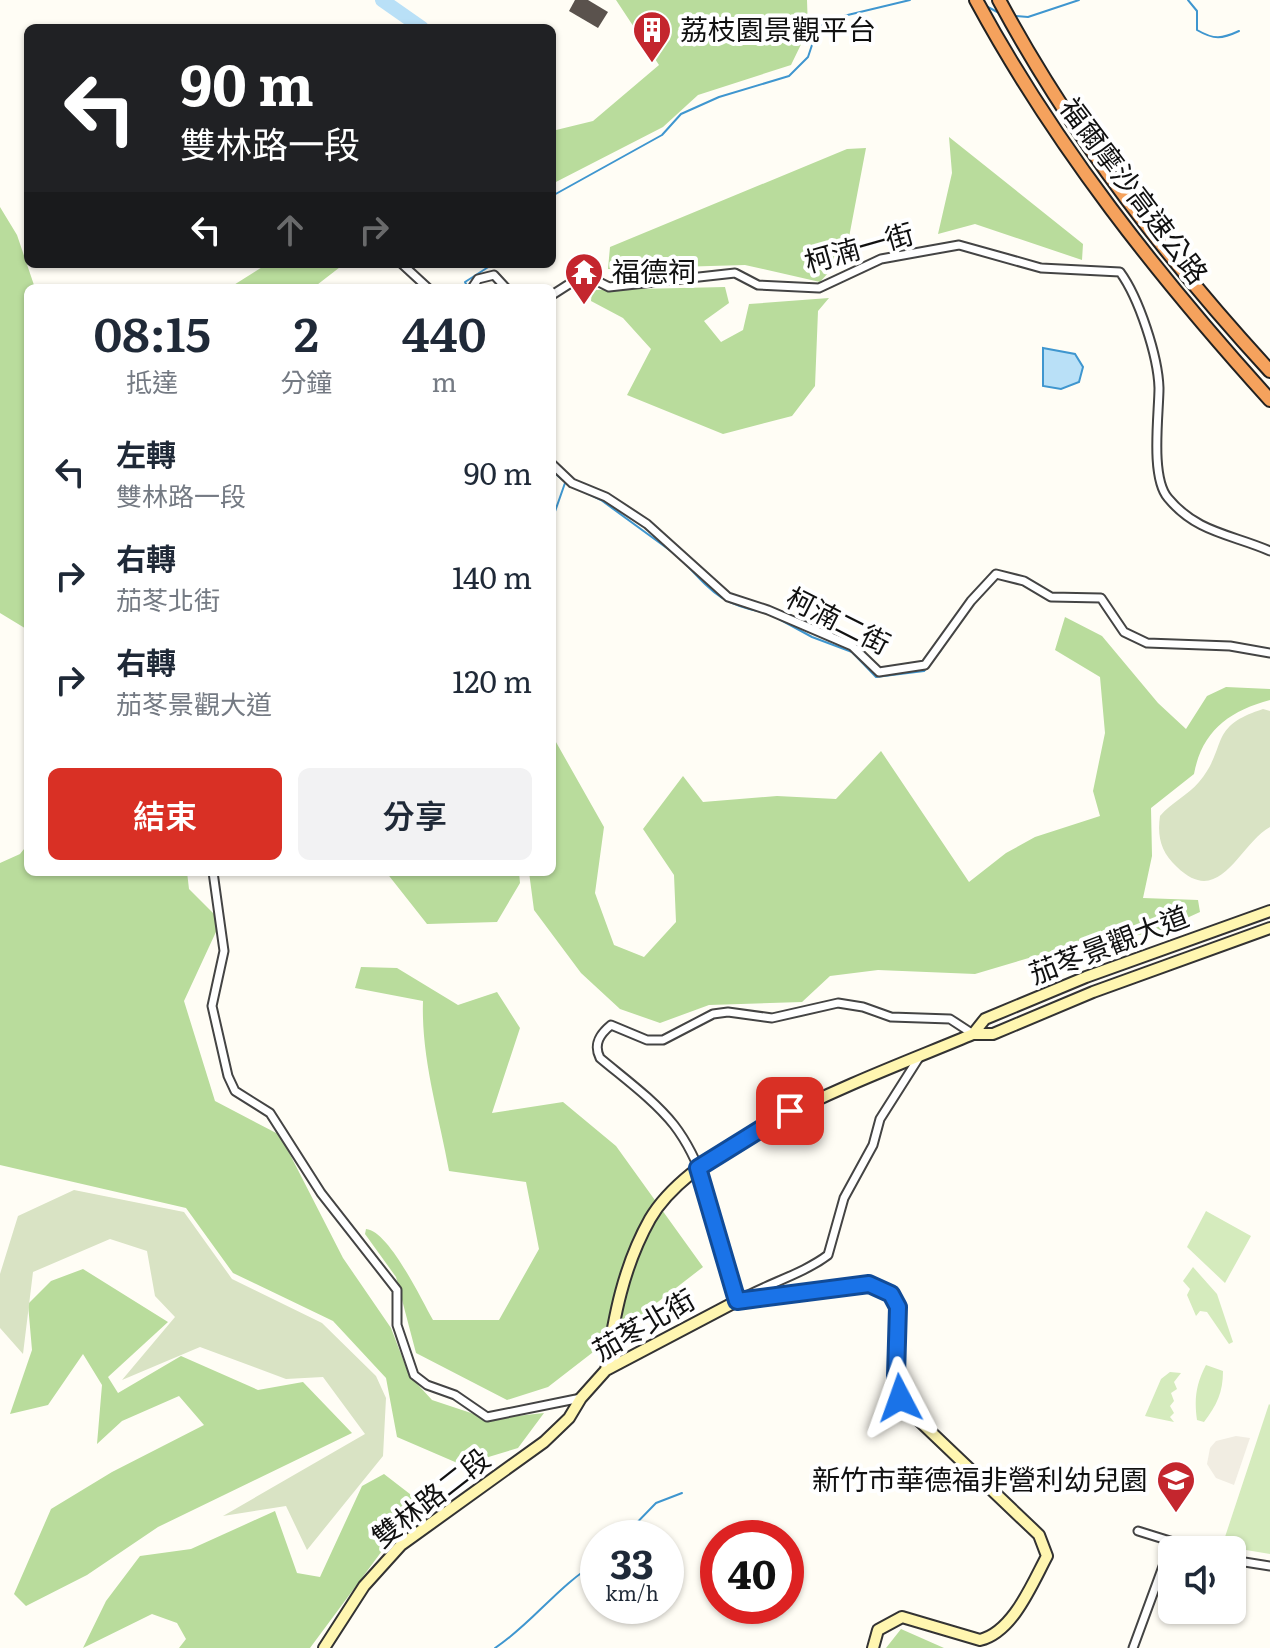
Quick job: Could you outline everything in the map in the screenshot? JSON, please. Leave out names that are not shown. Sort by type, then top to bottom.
[{"type":"highway","name":"福爾摩沙高速公路","points":[[976,0],[1071,155],[1130,236],[1268,397]]},
{"type":"highway","name":"福爾摩沙高速公路","points":[[999,0],[1087,144],[1162,248],[1270,371]]},
{"type":"street","name":"柯湳一街","points":[[556,292],[577,279],[589,277],[609,287],[735,273],[758,285],[819,288],[881,259],[959,245],[1041,268],[1120,272],[1156,364],[1158,455],[1165,494],[1197,523],[1219,536],[1270,551]]},
{"type":"street","points":[[406,268],[424,284]]},
{"type":"street","points":[[475,284],[478,279],[494,275],[502,284]]},
{"type":"street","name":"柯湳二街","points":[[556,468],[572,483],[606,497],[647,524],[728,597],[768,610],[852,646],[879,672],[925,665],[971,601],[996,574],[1024,581],[1051,597],[1101,598],[1124,632],[1147,643],[1230,646],[1270,653]]},
{"type":"street","name":"茄苳北街","points":[[214,876],[224,951],[212,1006],[231,1085],[244,1098],[270,1113],[321,1193],[397,1290],[397,1325],[414,1375],[427,1385],[455,1395],[487,1417],[581,1398],[606,1370],[737,1301],[698,1168],[685,1141],[660,1109],[600,1058],[597,1044],[611,1025],[647,1040],[663,1040],[713,1014],[728,1012],[772,1018],[838,1003],[863,1007],[891,1017],[950,1019],[973,1034]]},
{"type":"street","name":"茄苳景觀大道","points":[[973,1034],[985,1019],[1057,989],[1270,911]]},
{"type":"street","name":"茄苳景觀大道","points":[[606,1370],[615,1309],[627,1268],[651,1217],[698,1168],[790,1111],[920,1056],[973,1034],[993,1034],[1093,992],[1270,928]]},
{"type":"street","points":[[737,1301],[774,1280],[806,1270],[828,1255],[844,1198],[873,1145],[880,1119],[920,1056]]},
{"type":"street","points":[[737,1301],[869,1284],[891,1294],[898,1307],[896,1376],[900,1398],[1045,1544],[1047,1556],[1027,1593],[990,1638],[980,1640],[902,1617],[878,1630],[873,1648]]},
{"type":"street","name":"雙林路二段","points":[[324,1648],[364,1586],[401,1545],[544,1442],[569,1418],[581,1398]]},
{"type":"street","points":[[1138,1531],[1158,1537]]},
{"type":"street","points":[[1246,1562],[1270,1566]]},
{"type":"street","points":[[1133,1648],[1158,1580]]},
{"type":"green space","points":[[616,0],[807,0],[808,30],[791,65],[698,95],[663,127],[556,182],[556,130],[593,121],[659,65]]},
{"type":"green space","points":[[949,137],[1083,244],[1082,260],[975,224],[938,234],[952,173]]},
{"type":"green space","points":[[866,148],[846,253],[820,282],[745,265],[608,269],[610,247],[847,149]]},
{"type":"green space","points":[[0,207],[17,235],[24,256],[24,268],[28,268],[34,284],[24,284],[24,628],[0,613]]},
{"type":"green space","points":[[261,268],[339,268],[318,284],[235,284]]},
{"type":"green space","points":[[725,287],[729,303],[704,321],[721,342],[743,330],[749,304],[829,298],[818,311],[815,386],[792,416],[723,434],[627,395],[651,349],[623,318],[591,301],[592,290]]},
{"type":"green space","points":[[1065,617],[1102,636],[1158,703],[1186,729],[1207,696],[1226,687],[1270,689],[1270,700],[1242,710],[1220,725],[1203,746],[1194,774],[1151,808],[1152,856],[1143,898],[1198,900],[1200,912],[1154,933],[1083,942],[975,974],[878,970],[830,976],[802,1002],[709,1005],[660,1023],[620,1009],[581,973],[534,910],[530,876],[556,876],[556,742],[604,827],[595,893],[614,945],[644,957],[676,922],[674,875],[643,829],[683,776],[703,802],[777,796],[836,799],[881,751],[969,882],[1006,853],[1035,837],[1100,816],[1093,791],[1105,733],[1100,677],[1055,650]]},
{"type":"green space","points":[[1263,709],[1270,711],[1270,827],[1217,877],[1205,881],[1192,878],[1177,867],[1164,850],[1159,831],[1160,816],[1199,782],[1226,731],[1245,716]]},
{"type":"green space","points":[[24,849],[24,876],[187,876],[189,889],[221,921],[184,1001],[215,1101],[280,1135],[343,1258],[391,1328],[409,1375],[432,1400],[489,1419],[544,1413],[518,1448],[462,1465],[397,1437],[386,1378],[333,1321],[233,1273],[186,1208],[0,1165],[0,863]]},
{"type":"green space","points":[[389,876],[519,876],[520,883],[497,922],[427,924]]},
{"type":"green space","points":[[361,967],[397,968],[458,1005],[497,992],[520,1028],[492,1113],[563,1102],[616,1146],[703,1267],[548,1387],[507,1400],[416,1353],[396,1277],[365,1234],[366,1229],[375,1233],[394,1253],[433,1320],[499,1320],[539,1249],[526,1182],[449,1171],[428,1065],[423,1001],[355,988]]},
{"type":"green space","points":[[74,1190],[184,1212],[232,1279],[322,1323],[376,1376],[386,1398],[383,1456],[307,1550],[286,1506],[223,1516],[365,1434],[323,1377],[286,1379],[200,1347],[122,1380],[175,1317],[155,1296],[147,1251],[110,1239],[33,1272],[23,1354],[0,1328],[0,1274],[18,1216]]},
{"type":"green space","points":[[1206,1211],[1251,1236],[1225,1283],[1187,1247]]},
{"type":"green space","points":[[1193,1267],[1217,1294],[1233,1342],[1229,1344],[1207,1312],[1200,1311],[1196,1316],[1187,1295],[1190,1289],[1183,1281]]},
{"type":"green space","points":[[83,1269],[168,1322],[108,1377],[118,1393],[181,1356],[258,1390],[303,1382],[352,1433],[158,1527],[87,1575],[26,1606],[14,1594],[51,1509],[112,1472],[204,1425],[179,1396],[122,1421],[97,1444],[102,1385],[83,1354],[48,1405],[10,1414],[32,1350],[28,1304],[51,1281]]},
{"type":"green space","points":[[1206,1365],[1223,1371],[1218,1398],[1204,1422],[1197,1420],[1196,1398]]},
{"type":"green space","points":[[1170,1372],[1181,1373],[1174,1382],[1177,1389],[1171,1393],[1174,1401],[1170,1406],[1174,1413],[1170,1417],[1174,1422],[1145,1416],[1161,1379]]},
{"type":"green space","points":[[1269,1404],[1270,1554],[1246,1550],[1246,1536],[1225,1536]]},
{"type":"green space","points":[[384,1474],[419,1501],[310,1648],[179,1648],[186,1639],[177,1623],[152,1614],[83,1648],[106,1601],[140,1556],[191,1549],[275,1511],[297,1573],[320,1577],[362,1486]]},
{"type":"green space","points":[[901,1629],[944,1648],[886,1648]]},
{"type":"shaded area","points":[[1236,1436],[1250,1438],[1234,1485],[1216,1478],[1207,1464],[1210,1448],[1216,1441]]},
{"type":"water","points":[[1043,348],[1075,354],[1083,367],[1079,382],[1061,389],[1043,386]]},
{"type":"building","points":[[575,0],[588,0],[608,12],[598,28],[569,11]]},
{"type":"waterway","points":[[382,0],[416,24]]},
{"type":"waterway","points":[[556,194],[662,135],[681,114],[719,97],[789,76],[808,57],[818,27],[831,19],[910,0]]},
{"type":"waterway","points":[[1015,16],[1028,17],[1079,0]]},
{"type":"waterway","points":[[1188,0],[1197,11],[1197,30],[1218,37],[1239,31]]},
{"type":"waterway","points":[[986,6],[1001,14]]},
{"type":"waterway","points":[[466,284],[487,268]]},
{"type":"waterway","points":[[556,474],[569,485]]},
{"type":"waterway","points":[[556,509],[565,483]]},
{"type":"waterway","points":[[578,489],[601,500],[675,554]]},
{"type":"waterway","points":[[683,561],[719,596],[738,606],[766,613]]},
{"type":"waterway","points":[[779,619],[812,637],[852,652],[876,677],[924,671],[941,650]]},
{"type":"waterway","points":[[639,1520],[656,1503],[682,1493]]},
{"type":"waterway","points":[[495,1648],[580,1574]]},
{"type":"place","name":"荔枝園景觀平台","points":[[652,64]]},
{"type":"place","name":"福德祠","points":[[584,306]]},
{"type":"place","name":"新竹市華德福非營利幼兒園","points":[[1176,1514]]},
{"type":"route","points":[[790,1111],[698,1168],[737,1301],[796,1295],[842,1285],[869,1284],[891,1294],[898,1307],[896,1376],[900,1398]]}]
